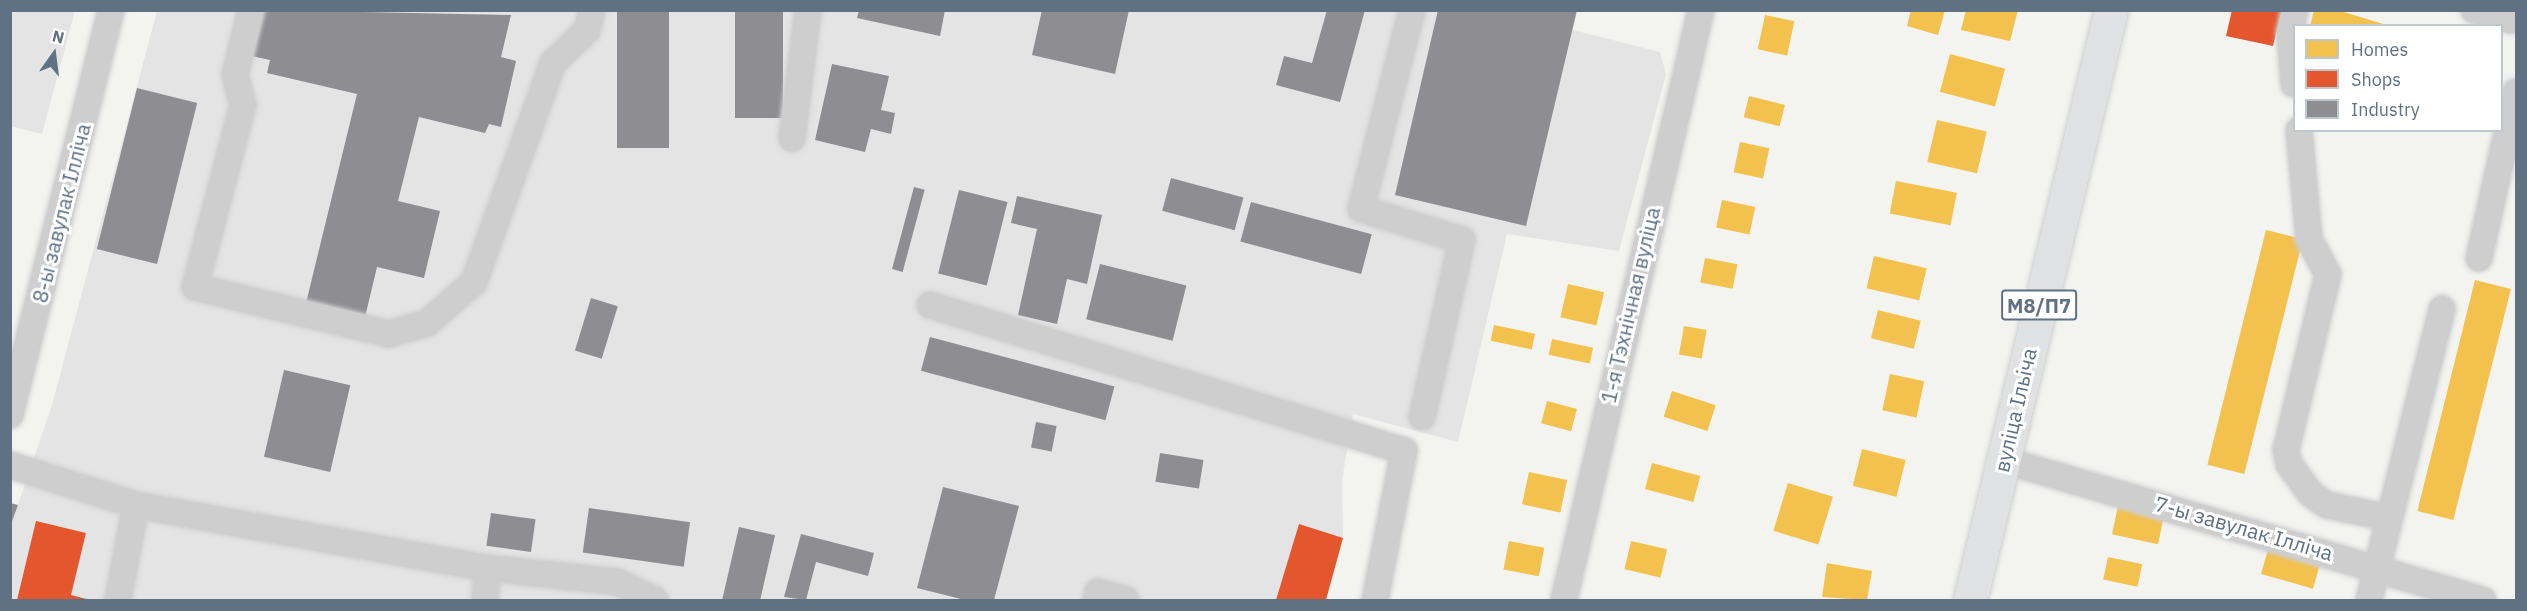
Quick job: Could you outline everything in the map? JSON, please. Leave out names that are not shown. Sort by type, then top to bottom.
[{"type":"main road","name":"вуліца Ільіча","points":[[1970,600],[2111,10]]},
{"type":"street","name":"8-ы завулак Ілліча","points":[[11,412],[111,10]]},
{"type":"street","points":[[251,10],[235,75],[243,105],[195,287],[389,334],[427,323],[474,282],[553,63],[587,30],[592,10]]},
{"type":"street","points":[[792,138],[808,10]]},
{"type":"street","points":[[1412,10],[1361,209],[1462,240],[1422,417]]},
{"type":"street","name":"1-я Тэхнічная вуліца","points":[[1564,600],[1701,10]]},
{"type":"street","points":[[2293,64],[2290,33],[2295,10]]},
{"type":"street","points":[[2474,10],[2511,20],[2517,15]]},
{"type":"street","points":[[2479,258],[2517,92]]},
{"type":"street","points":[[2299,132],[2309,239],[2328,273],[2286,450],[2289,464],[2311,494],[2327,505],[2389,518]]},
{"type":"street","points":[[930,305],[1404,451],[1375,600]]},
{"type":"street","points":[[2369,600],[2442,309]]},
{"type":"street","name":"7-ы завулак Ілліча","points":[[2003,460],[2378,566],[2483,600]]},
{"type":"street","points":[[10,465],[136,505],[487,568],[617,582],[655,600]]},
{"type":"street","points":[[118,600],[136,505]]},
{"type":"street","points":[[485,600],[487,568]]},
{"type":"street","points":[[1095,600],[1098,592],[1126,600]]},
{"type":"shaded area","points":[[11,10],[75,11],[42,134],[11,126]]},
{"type":"shaded area","points":[[1577,10],[1573,30],[1660,52],[1666,74],[1619,251],[1507,234],[1458,442],[1353,414],[1342,480],[1343,538],[1325,600],[11,600],[10,503],[18,505],[52,405],[157,11]]},
{"type":"building: Homes","points":[[1911,10],[1945,10],[1938,35],[1907,26]]},
{"type":"building: Homes","points":[[1966,10],[2018,10],[2010,41],[1961,30]]},
{"type":"building: Homes","points":[[2314,10],[2337,10],[2383,24],[2310,24]]},
{"type":"building: Homes","points":[[1765,15],[1794,21],[1787,55],[1758,49]]},
{"type":"building: Homes","points":[[1950,54],[2005,69],[1995,106],[1940,92]]},
{"type":"building: Homes","points":[[1749,96],[1785,105],[1780,126],[1744,117]]},
{"type":"building: Homes","points":[[1937,120],[1987,131],[1977,173],[1927,162]]},
{"type":"building: Homes","points":[[1740,142],[1769,148],[1763,179],[1734,172]]},
{"type":"building: Homes","points":[[1896,181],[1957,193],[1951,225],[1890,213]]},
{"type":"building: Homes","points":[[1722,200],[1755,207],[1749,234],[1716,227]]},
{"type":"building: Homes","points":[[2266,230],[2303,239],[2244,474],[2207,465]]},
{"type":"building: Homes","points":[[1874,256],[1927,268],[1919,300],[1867,288]]},
{"type":"building: Homes","points":[[1705,258],[1737,264],[1733,289],[1700,283]]},
{"type":"building: Homes","points":[[2475,280],[2511,289],[2453,520],[2417,511]]},
{"type":"building: Homes","points":[[1568,284],[1604,292],[1596,325],[1560,317]]},
{"type":"building: Homes","points":[[1878,310],[1921,321],[1914,349],[1871,338]]},
{"type":"building: Homes","points":[[1494,325],[1535,334],[1532,349],[1491,341]]},
{"type":"building: Homes","points":[[1684,326],[1707,330],[1702,359],[1679,355]]},
{"type":"building: Homes","points":[[1552,339],[1593,348],[1590,363],[1549,355]]},
{"type":"building: Homes","points":[[1890,374],[1924,381],[1917,417],[1882,410]]},
{"type":"building: Homes","points":[[1672,391],[1716,405],[1707,431],[1664,417]]},
{"type":"building: Homes","points":[[1547,401],[1577,409],[1571,431],[1541,423]]},
{"type":"building: Homes","points":[[1862,449],[1906,460],[1896,497],[1853,486]]},
{"type":"building: Homes","points":[[1652,463],[1700,476],[1693,502],[1645,489]]},
{"type":"building: Homes","points":[[1529,472],[1567,480],[1560,512],[1522,504]]},
{"type":"building: Homes","points":[[1788,483],[1833,497],[1818,545],[1773,531]]},
{"type":"building: Homes","points":[[2118,506],[2164,516],[2158,544],[2112,534]]},
{"type":"building: Homes","points":[[1509,541],[1544,548],[1539,576],[1503,569]]},
{"type":"building: Homes","points":[[1631,541],[1667,549],[1661,578],[1624,569]]},
{"type":"building: Homes","points":[[2269,546],[2321,561],[2313,589],[2261,574]]},
{"type":"building: Homes","points":[[2108,557],[2142,564],[2137,587],[2103,579]]},
{"type":"building: Homes","points":[[1827,563],[1872,571],[1867,600],[1822,597]]},
{"type":"building: Shops","points":[[2232,10],[2282,10],[2273,46],[2226,36]]},
{"type":"building: Shops","points":[[36,521],[86,533],[71,595],[90,600],[17,600]]},
{"type":"building: Shops","points":[[1299,524],[1343,538],[1326,600],[1276,600]]},
{"type":"building: Industry","points":[[264,10],[511,15],[501,57],[516,61],[501,127],[489,124],[485,133],[419,117],[398,201],[440,211],[424,278],[377,267],[365,317],[306,303],[357,94],[267,73],[270,60],[252,56]]},
{"type":"building: Industry","points":[[617,10],[669,10],[669,148],[617,148]]},
{"type":"building: Industry","points":[[735,10],[783,10],[783,118],[735,118]]},
{"type":"building: Industry","points":[[859,10],[945,10],[940,36],[857,18]]},
{"type":"building: Industry","points":[[1042,10],[1129,10],[1115,74],[1032,55]]},
{"type":"building: Industry","points":[[1327,10],[1365,10],[1340,102],[1276,85],[1284,56],[1312,63]]},
{"type":"building: Industry","points":[[1438,10],[1577,10],[1526,226],[1395,195]]},
{"type":"building: Industry","points":[[832,64],[889,76],[881,110],[895,113],[891,134],[871,129],[865,152],[815,140]]},
{"type":"building: Industry","points":[[137,88],[197,103],[157,264],[97,249]]},
{"type":"building: Industry","points":[[1171,178],[1243,197],[1235,230],[1162,211]]},
{"type":"building: Industry","points":[[914,187],[925,190],[903,272],[892,269]]},
{"type":"building: Industry","points":[[959,190],[1008,202],[987,286],[938,273]]},
{"type":"building: Industry","points":[[1017,196],[1102,215],[1087,284],[1067,279],[1057,324],[1018,315],[1037,229],[1011,223]]},
{"type":"building: Industry","points":[[1251,202],[1372,234],[1361,274],[1240,242]]},
{"type":"building: Industry","points":[[1100,264],[1186,286],[1173,341],[1086,319]]},
{"type":"building: Industry","points":[[591,298],[618,306],[602,359],[575,351]]},
{"type":"building: Industry","points":[[930,337],[1114,386],[1105,420],[921,371]]},
{"type":"building: Industry","points":[[284,370],[350,385],[330,472],[264,457]]},
{"type":"building: Industry","points":[[1036,422],[1057,426],[1052,452],[1031,448]]},
{"type":"building: Industry","points":[[1160,453],[1203,460],[1199,489],[1155,482]]},
{"type":"building: Industry","points":[[943,487],[1019,506],[994,600],[965,600],[917,588]]},
{"type":"building: Industry","points":[[10,503],[18,505],[11,524],[10,524]]},
{"type":"building: Industry","points":[[589,508],[690,522],[684,567],[583,553]]},
{"type":"building: Industry","points":[[491,513],[536,519],[531,552],[486,546]]},
{"type":"building: Industry","points":[[739,527],[775,535],[760,600],[722,600]]},
{"type":"building: Industry","points":[[801,534],[874,553],[868,576],[816,562],[806,600],[784,597]]}]
